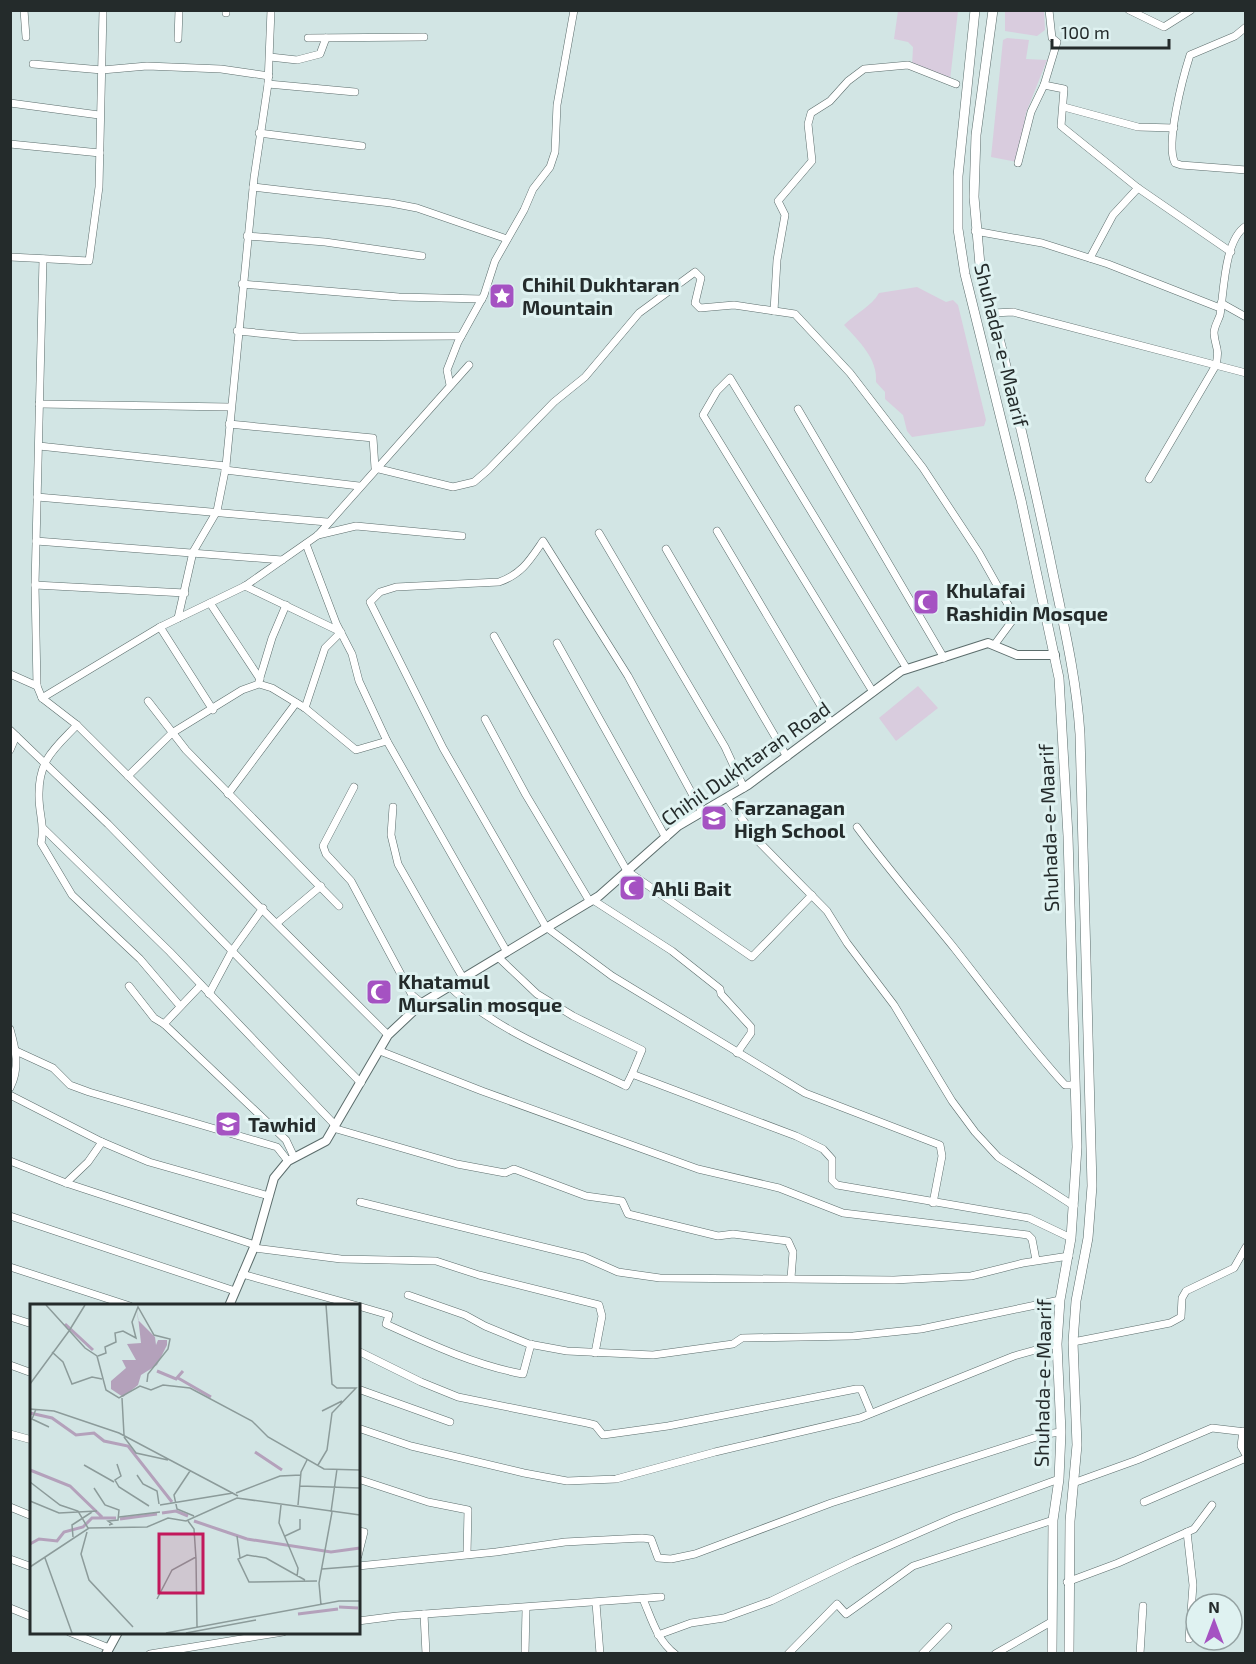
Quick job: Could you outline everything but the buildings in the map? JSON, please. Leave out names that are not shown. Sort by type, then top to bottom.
[{"type":"main road","name":"Shuhada-e-Maarif","points":[[975,10],[958,176],[958,229],[965,274],[1012,461],[1055,655],[1059,678],[1068,836],[1077,1147],[1071,1238],[1060,1300],[1057,1344],[1061,1431],[1059,1479],[1053,1520],[1052,1653]]},
{"type":"main road","name":"Shuhada-e-Maarif","points":[[993,10],[976,135],[975,231],[980,265],[1064,620],[1079,714],[1092,1186],[1088,1238],[1076,1301],[1073,1342],[1077,1444],[1067,1582],[1069,1653]]},
{"type":"street","points":[[24,10],[26,37]]},
{"type":"street","points":[[10,257],[89,261],[99,187],[103,10]]},
{"type":"street","points":[[178,39],[179,10]]},
{"type":"street","points":[[178,618],[193,552],[217,511],[226,468],[242,284],[259,133],[269,76],[271,10]]},
{"type":"street","points":[[450,385],[447,370],[461,336],[482,299],[495,261],[533,189],[550,167],[555,152],[557,105],[574,10]]},
{"type":"street","points":[[1018,163],[1031,112],[1044,86],[1057,42],[1052,38],[1049,10]]},
{"type":"street","points":[[1131,11],[1164,27],[1191,10]]},
{"type":"street","points":[[1245,27],[1235,36],[1190,55],[1174,128],[1172,157],[1175,163],[1245,170]]},
{"type":"street","points":[[308,38],[424,37]]},
{"type":"street","points":[[270,57],[308,59],[320,54],[326,38]]},
{"type":"street","points":[[33,64],[102,70],[147,66],[221,69],[269,76]]},
{"type":"street","points":[[774,311],[777,260],[785,215],[778,201],[812,161],[807,124],[811,112],[830,101],[848,81],[864,69],[908,65],[956,84]]},
{"type":"street","points":[[268,84],[355,92]]},
{"type":"street","points":[[1044,86],[1064,89],[1061,126],[1138,188],[1231,252]]},
{"type":"street","points":[[10,103],[99,115]]},
{"type":"street","points":[[1064,107],[1138,127],[1174,128]]},
{"type":"street","points":[[259,133],[362,147]]},
{"type":"street","points":[[10,144],[100,153]]},
{"type":"street","points":[[253,187],[417,208],[507,239]]},
{"type":"street","points":[[1090,258],[1113,215],[1138,188]]},
{"type":"street","points":[[1149,478],[1216,365],[1220,349],[1214,332],[1223,278],[1231,252],[1244,228]]},
{"type":"street","points":[[975,231],[1042,243],[1090,258],[1245,317]]},
{"type":"street","points":[[248,236],[325,242],[422,256]]},
{"type":"street","points":[[43,259],[35,585],[37,686],[42,698],[77,725],[388,1035]]},
{"type":"street","points":[[375,468],[453,487],[474,482],[554,402],[585,378],[639,313],[692,272],[698,273],[701,278],[695,303],[700,308],[734,305],[795,314],[850,373],[923,468],[979,553],[1015,617],[995,644],[1017,656],[1055,655]]},
{"type":"street","points":[[242,284],[399,297],[482,299]]},
{"type":"street","points":[[993,313],[1014,312],[1245,373]]},
{"type":"street","points":[[237,331],[310,337],[461,336]]},
{"type":"street","points":[[42,698],[160,627],[245,586],[318,535],[327,522],[469,365]]},
{"type":"street","points":[[873,692],[703,415],[717,391],[730,378],[907,669]]},
{"type":"street","points":[[39,404],[230,407]]},
{"type":"street","points":[[798,409],[944,658]]},
{"type":"street","points":[[229,424],[373,438],[375,468]]},
{"type":"street","points":[[39,447],[359,486]]},
{"type":"street","points":[[37,497],[327,522]]},
{"type":"street","points":[[318,535],[356,526],[462,536]]},
{"type":"street","points":[[717,531],[831,723]]},
{"type":"street","points":[[599,533],[725,747],[744,788]]},
{"type":"street","points":[[36,541],[282,560]]},
{"type":"street","points":[[702,812],[627,676],[543,541],[526,567],[515,576],[500,582],[396,587],[380,592],[370,602],[443,748],[546,927],[612,976],[813,1097],[940,1145],[942,1156],[933,1203]]},
{"type":"street","points":[[306,544],[352,654],[359,681],[387,741],[507,952]]},
{"type":"street","points":[[666,549],[787,756]]},
{"type":"street","points":[[35,585],[184,593]]},
{"type":"street","points":[[245,586],[341,632]]},
{"type":"street","points":[[210,603],[259,681],[305,708],[356,750],[387,741]]},
{"type":"street","points":[[128,776],[172,733],[259,681],[272,638],[286,605]]},
{"type":"street","points":[[160,627],[213,710]]},
{"type":"street","points":[[305,708],[325,648],[341,632]]},
{"type":"street","points":[[494,636],[627,871],[752,957],[812,896]]},
{"type":"street","points":[[557,643],[666,838]]},
{"type":"street","name":"Chihil Dukhtaran Road","points":[[291,1159],[326,1141],[388,1035],[422,1003],[592,901],[678,826],[744,788],[907,669],[981,644],[995,644]]},
{"type":"street","points":[[12,677],[37,686]]},
{"type":"street","points":[[148,701],[172,733],[228,794],[339,906]]},
{"type":"street","points":[[228,794],[296,703]]},
{"type":"street","points":[[485,719],[526,795],[592,901],[672,951],[720,989],[721,994],[752,1030],[737,1053]]},
{"type":"street","points":[[77,725],[44,760],[39,796],[44,829],[41,843],[72,895],[140,959],[180,1006]]},
{"type":"street","points":[[13,733],[44,760],[361,1083]]},
{"type":"street","points":[[10,750],[13,733]]},
{"type":"street","points":[[354,787],[323,846],[326,854],[351,881],[412,995],[422,1003]]},
{"type":"street","points":[[727,798],[759,842],[827,911],[847,943],[894,1005],[952,1101],[975,1132],[998,1157],[1074,1206]]},
{"type":"street","points":[[393,807],[391,834],[398,864],[463,978]]},
{"type":"street","points":[[856,827],[900,885],[949,942],[1039,1056],[1065,1085],[1074,1085]]},
{"type":"street","points":[[44,829],[201,985],[334,1127],[457,1164],[505,1173],[514,1169],[586,1196],[622,1201],[627,1214],[638,1217],[718,1236],[733,1234],[788,1241],[793,1252],[791,1278]]},
{"type":"street","points":[[278,923],[321,886]]},
{"type":"street","points":[[209,994],[232,951],[263,908]]},
{"type":"street","points":[[449,986],[498,1022],[626,1086],[642,1050],[573,1016],[537,994],[498,957]]},
{"type":"street","points":[[164,1024],[201,985]]},
{"type":"street","points":[[129,986],[154,1018],[164,1024],[286,1140],[291,1159]]},
{"type":"street","points":[[10,1029],[16,1050],[17,1074],[10,1088]]},
{"type":"street","points":[[16,1050],[53,1068],[70,1085],[79,1089],[277,1147],[291,1159]]},
{"type":"street","points":[[380,1051],[482,1091],[698,1169],[779,1188],[843,1213],[1028,1235],[1032,1239],[1036,1260]]},
{"type":"street","points":[[632,1074],[796,1136],[823,1149],[832,1159],[832,1180],[837,1185],[1029,1218],[1071,1238]]},
{"type":"street","points":[[10,1095],[102,1142],[150,1162],[269,1196]]},
{"type":"street","points":[[66,1183],[88,1162],[102,1142]]},
{"type":"street","points":[[229,1304],[254,1246],[274,1178],[291,1159]]},
{"type":"street","points":[[10,1161],[66,1183],[254,1246],[341,1259],[436,1262],[599,1305],[602,1316],[595,1353]]},
{"type":"street","points":[[360,1202],[584,1257],[618,1272],[660,1278],[894,1280],[971,1276],[1036,1260],[1069,1256]]},
{"type":"street","points":[[10,1216],[235,1291]]},
{"type":"street","points":[[1073,1342],[1170,1323],[1181,1317],[1182,1298],[1186,1291],[1234,1268],[1245,1247]]},
{"type":"street","points":[[10,1267],[127,1304]]},
{"type":"street","points":[[242,1274],[351,1304]]},
{"type":"street","points":[[408,1295],[465,1315],[485,1326],[531,1344],[567,1352],[653,1355],[733,1344],[742,1338],[853,1336],[921,1329],[1060,1300]]},
{"type":"street","points":[[360,1307],[388,1315],[386,1324],[420,1340],[465,1358],[523,1374],[531,1344]]},
{"type":"street","points":[[10,1317],[30,1323]]},
{"type":"street","points":[[360,1429],[411,1446],[524,1473],[567,1481],[616,1479],[715,1452],[860,1419],[1014,1356],[1057,1344]]},
{"type":"street","points":[[360,1352],[421,1382],[458,1397],[587,1422],[595,1425],[603,1435],[668,1426],[861,1389],[871,1413]]},
{"type":"street","points":[[10,1365],[30,1372]]},
{"type":"street","points":[[360,1390],[450,1422]]},
{"type":"street","points":[[1076,1482],[1137,1460],[1212,1428],[1244,1432],[1241,1446],[1245,1456],[1144,1502]]},
{"type":"street","points":[[360,1566],[565,1542],[647,1538],[653,1543],[658,1558],[685,1557],[831,1503],[865,1494],[1035,1437],[1061,1431]]},
{"type":"street","points":[[10,1434],[30,1439]]},
{"type":"street","points":[[658,1635],[691,1623],[724,1618],[771,1601],[854,1561],[955,1517],[1059,1479]]},
{"type":"street","points":[[360,1480],[419,1499],[468,1510],[467,1554]]},
{"type":"street","points":[[1067,1582],[1194,1529],[1212,1505]]},
{"type":"street","points":[[10,1507],[30,1515]]},
{"type":"street","points":[[788,1653],[801,1637],[837,1604],[846,1614],[913,1566],[1053,1520]]},
{"type":"street","points":[[360,1531],[364,1532],[360,1548]]},
{"type":"street","points":[[1187,1532],[1193,1592]]},
{"type":"street","points":[[10,1559],[30,1567]]},
{"type":"street","points":[[360,1621],[661,1597]]},
{"type":"street","points":[[643,1599],[658,1635],[665,1646],[675,1653]]},
{"type":"street","points":[[596,1603],[600,1653]]},
{"type":"street","points":[[1140,1653],[1143,1606]]},
{"type":"street","points":[[10,1608],[30,1616]]},
{"type":"street","points":[[525,1653],[526,1609]]},
{"type":"street","points":[[424,1614],[426,1653]]},
{"type":"street","points":[[995,1653],[1051,1622]]},
{"type":"street","points":[[922,1653],[948,1627]]},
{"type":"street","points":[[73,1634],[107,1651],[117,1634]]},
{"type":"street","points":[[150,1653],[270,1634]]},
{"type":"shaded area","points":[[898,11],[958,11],[950,80],[912,66],[913,47],[908,42],[894,39]]},
{"type":"shaded area","points":[[1005,11],[1044,11],[1045,30],[1037,36],[1005,31]]},
{"type":"shaded area","points":[[1007,38],[1029,40],[1026,59],[1047,60],[1026,113],[1017,162],[991,157],[1003,40]]},
{"type":"shaded area","points":[[917,287],[946,302],[953,300],[958,305],[986,420],[984,426],[912,437],[907,431],[903,415],[885,399],[885,392],[876,382],[871,358],[844,325],[872,302],[879,293]]},
{"type":"shaded area","points":[[918,686],[938,708],[896,741],[879,718]]},
{"type":"place","name":"Chihil Dukhtaran Mountain","points":[[502,296]]},
{"type":"place","name":"Khulafai Rashidin Mosque","points":[[926,602]]},
{"type":"place","name":"Farzanagan High School","points":[[714,818]]},
{"type":"place","name":"Ahli Bait","points":[[632,888]]},
{"type":"place","name":"Khatamul Mursalin mosque","points":[[379,992]]},
{"type":"place","name":"Tawhid","points":[[228,1124]]}]
